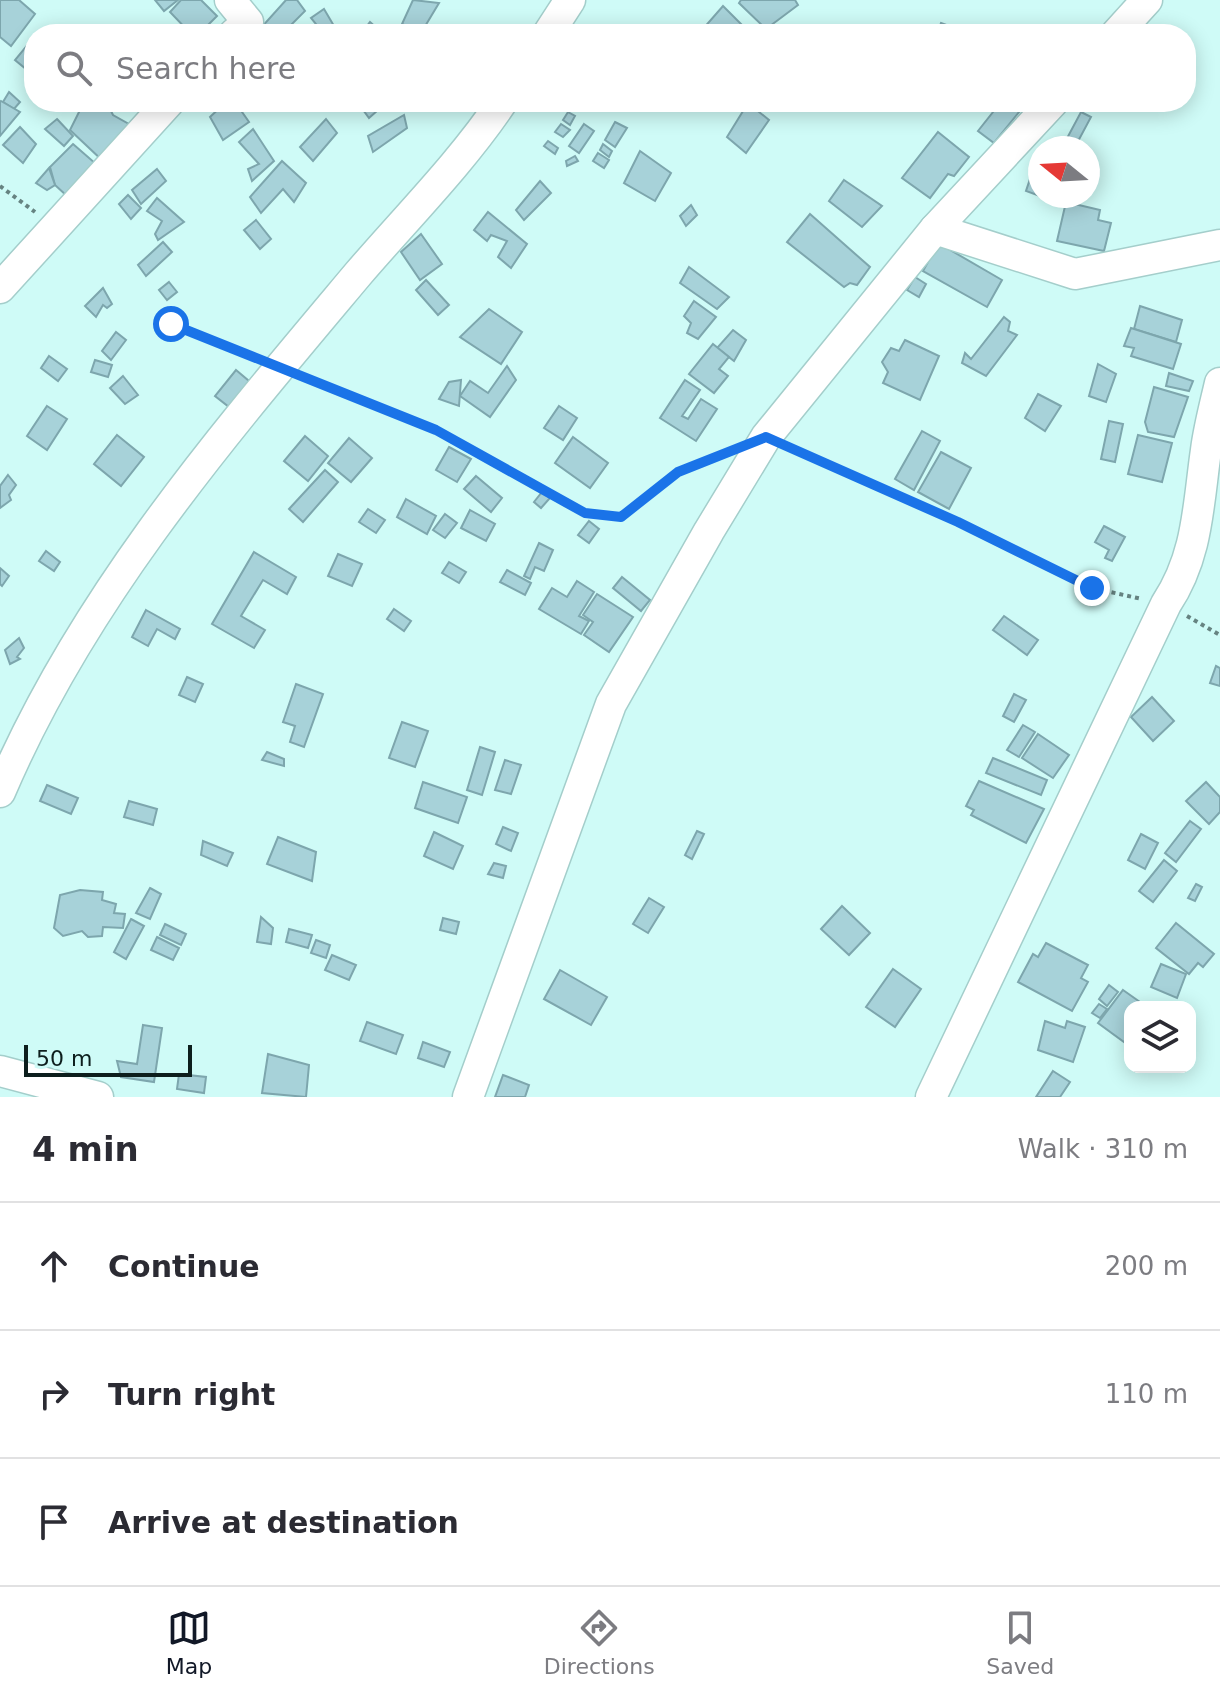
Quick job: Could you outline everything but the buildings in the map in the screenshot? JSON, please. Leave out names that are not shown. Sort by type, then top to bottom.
[{"type":"street","points":[[554,24],[570,0]]},
{"type":"street","points":[[1125,24],[1147,0]]},
{"type":"street","points":[[0,288],[160,112]]},
{"type":"street","points":[[0,792],[28,727],[87,626],[164,511],[281,365],[494,112]]},
{"type":"street","points":[[468,1097],[611,704],[709,531],[766,437],[935,229],[1044,112]]},
{"type":"street","points":[[935,229],[1075,274],[1220,245]]},
{"type":"street","points":[[931,1097],[1166,604],[1182,580],[1197,533],[1206,448],[1220,383]]},
{"type":"street","points":[[0,1071],[98,1097]]},
{"type":"path","points":[[0,186],[56,228]]},
{"type":"path","points":[[171,324],[281,365],[436,430],[585,513],[621,517],[678,472],[766,437],[958,522],[1092,588],[1166,604],[1220,635]]},
{"type":"route","points":[[171,324],[281,365],[436,430],[585,513],[621,517],[678,472],[766,437],[958,522],[1092,588]]}]
